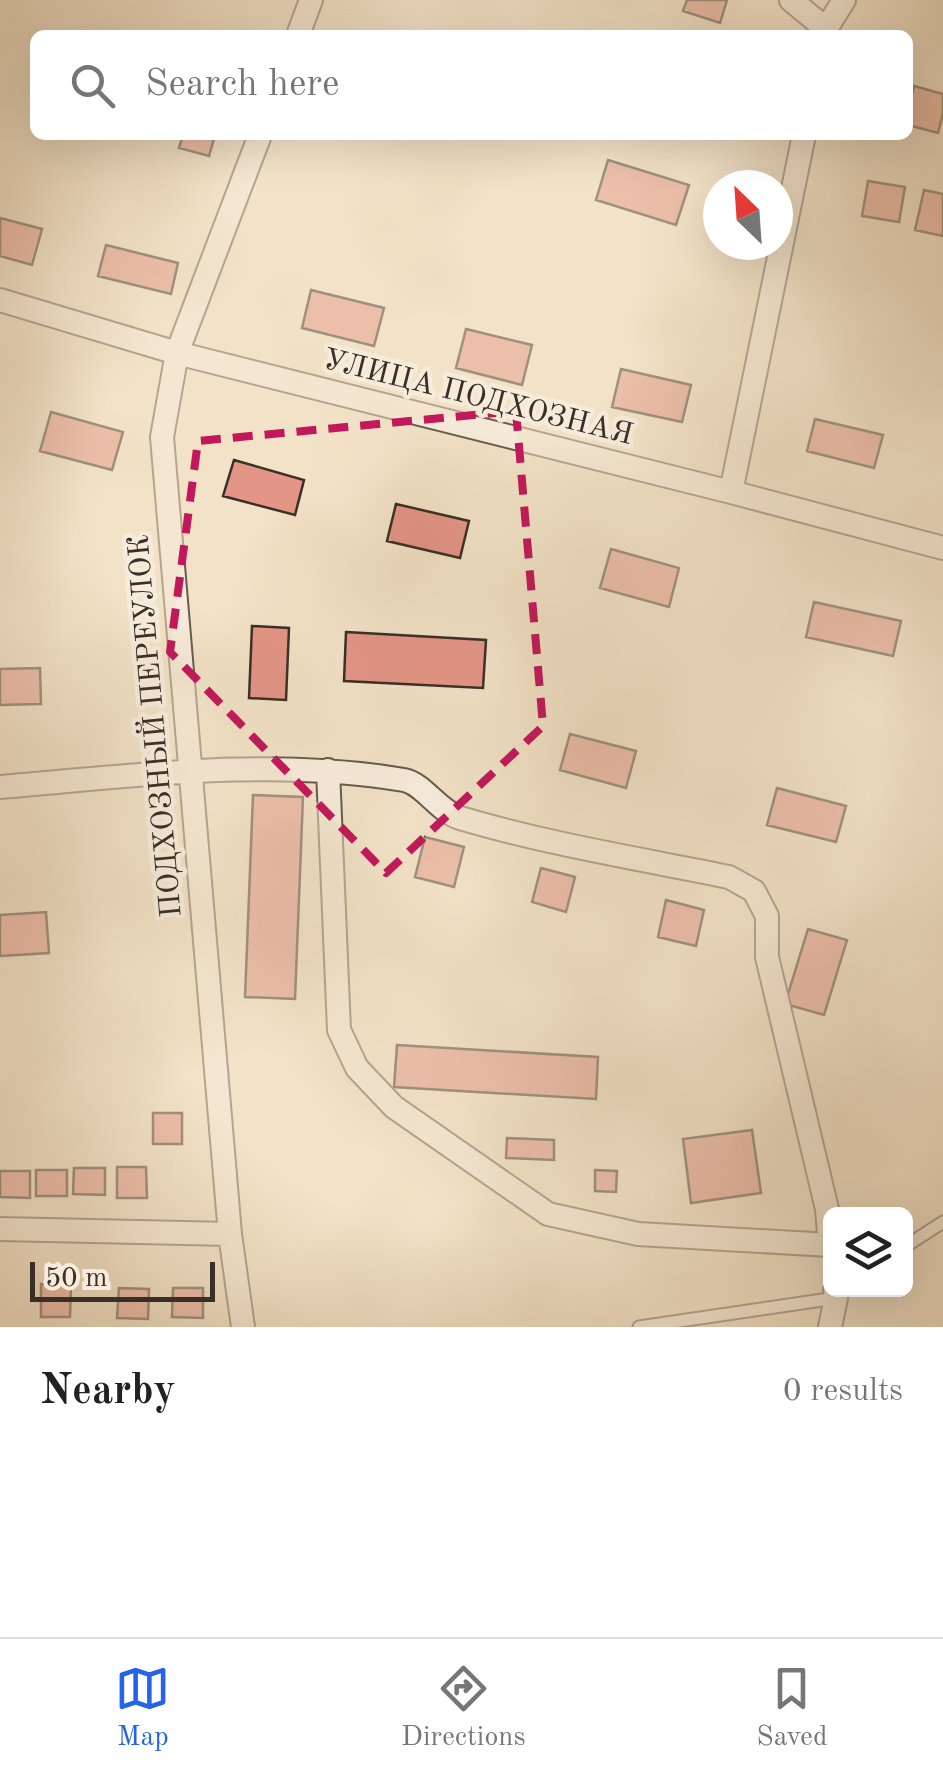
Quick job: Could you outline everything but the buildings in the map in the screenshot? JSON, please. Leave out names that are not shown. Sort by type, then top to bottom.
[{"type":"street","points":[[300,30],[311,0]]},
{"type":"street","points":[[791,0],[823,30]]},
{"type":"street","points":[[826,30],[844,0]]},
{"type":"street","name":"ПОДХОЗНЫЙ ПЕРЕУЛОК","points":[[243,1327],[230,1234],[162,437],[177,354],[258,140]]},
{"type":"street","points":[[731,492],[803,140]]},
{"type":"street","name":"УЛИЦА ПОДХОЗНАЯ","points":[[0,300],[177,354],[943,548]]},
{"type":"street","points":[[328,770],[340,1030],[357,1068],[394,1107],[548,1214],[638,1234],[823,1246]]},
{"type":"street","points":[[0,787],[189,772],[328,770],[411,781],[448,814],[498,829],[729,877],[754,892],[767,916],[768,956],[827,1207]]},
{"type":"street","points":[[0,1229],[230,1234]]},
{"type":"street","points":[[830,1327],[838,1297]]},
{"type":"lane","points":[[913,1241],[943,1222]]},
{"type":"lane","points":[[640,1327],[823,1295]]},
{"type":"highlighted area","points":[[516,411],[543,726],[386,873],[170,652],[198,441]]}]
